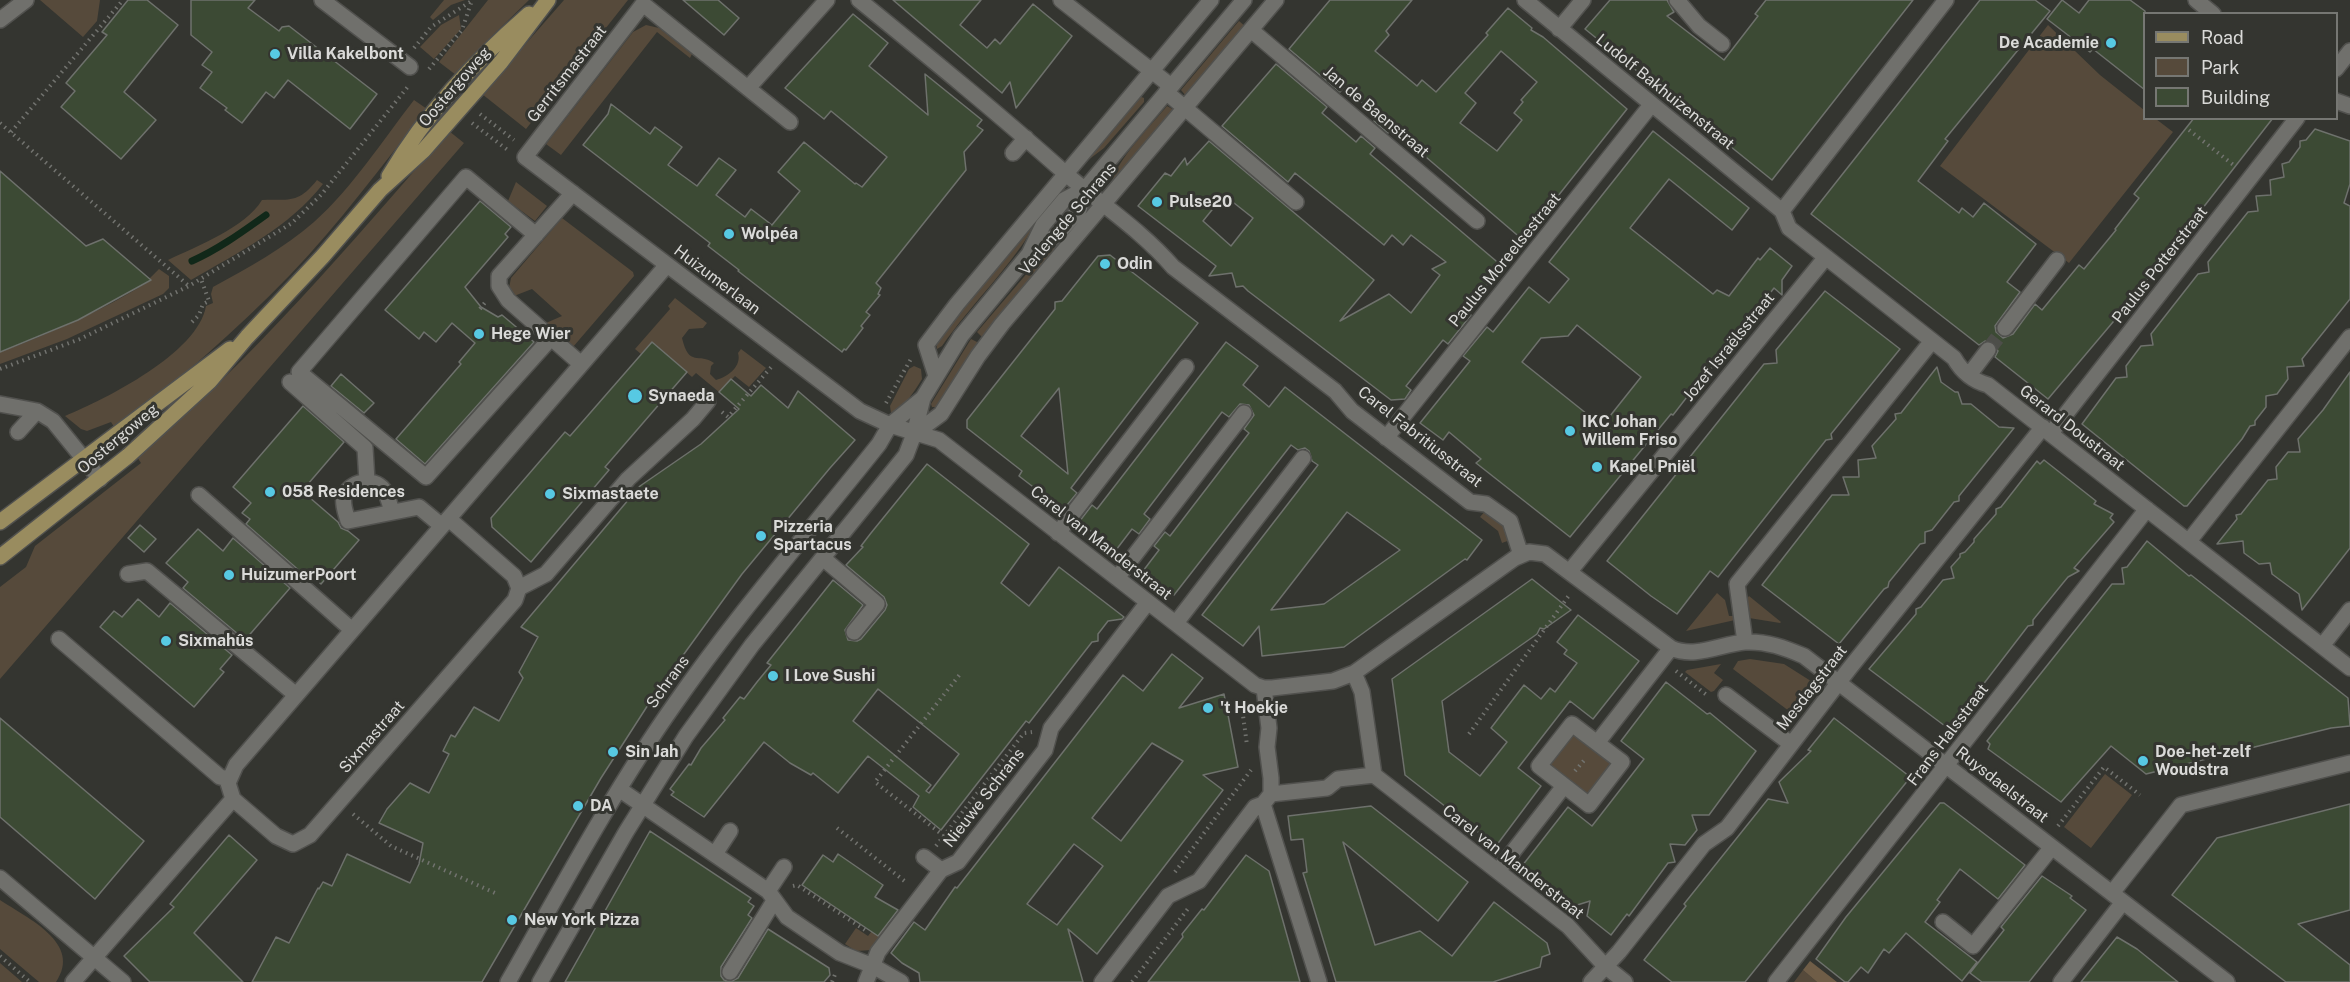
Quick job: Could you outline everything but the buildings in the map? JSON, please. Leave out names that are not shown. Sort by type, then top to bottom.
[{"type":"main road","name":"Oostergoweg","points":[[0,557],[100,479],[175,416],[210,381],[380,190],[410,141],[450,91],[487,51],[547,0]]},
{"type":"main road","name":"Oostergoweg","points":[[0,522],[247,337]]},
{"type":"street","points":[[0,20],[26,0]]},
{"type":"street","points":[[322,0],[409,69]]},
{"type":"street","points":[[790,122],[748,88],[827,0]]},
{"type":"street","name":"Carel Fabritiusstraat","points":[[859,0],[1156,247],[1173,267],[1335,391],[1352,411],[1470,502],[1486,504],[1510,521],[1521,555]]},
{"type":"street","points":[[1061,0],[1124,51],[1152,70],[1185,108],[1296,202]]},
{"type":"street","name":"Verlengde Schrans","points":[[926,345],[957,304],[1211,0]]},
{"type":"street","name":"Verlengde Schrans","points":[[890,425],[922,398],[961,336],[1029,254],[1057,235],[1079,210],[1084,189],[1244,0]]},
{"type":"street","name":"Verlengde Schrans","points":[[914,434],[941,414],[978,356],[1002,324],[1276,0]]},
{"type":"street","name":"Ludolf Bakhuizenstraat","points":[[1525,0],[1782,211]]},
{"type":"street","points":[[1559,29],[1583,0]]},
{"type":"street","points":[[1677,0],[1699,26],[1722,44]]},
{"type":"street","points":[[1782,211],[1946,0]]},
{"type":"street","points":[[2196,0],[2211,12]]},
{"type":"street","name":"Gerritsmastraat","points":[[525,157],[644,4],[748,88]]},
{"type":"street","name":"Jan de Baenstraat","points":[[1251,30],[1477,221]]},
{"type":"street","points":[[2338,68],[2350,51]]},
{"type":"street","name":"Paulus Moreelsestraat","points":[[1386,438],[1651,105]]},
{"type":"street","name":"Paulus Potterstraat","points":[[2047,430],[2295,120]]},
{"type":"street","points":[[1013,153],[1026,138]]},
{"type":"street","name":"Huizumerlaan","points":[[525,157],[860,411],[890,425]]},
{"type":"street","points":[[536,235],[466,177],[299,372],[426,477],[551,338]]},
{"type":"street","points":[[573,193],[499,276],[499,286],[508,300],[581,364]]},
{"type":"street","name":"Gerard Doustraat","points":[[1782,211],[1789,228],[1954,358],[1960,369],[1977,382],[1988,385],[2047,430],[2350,668]]},
{"type":"street","name":"Jozef Israëlsstraat","points":[[1570,571],[1826,257]]},
{"type":"street","points":[[2005,328],[2057,260]]},
{"type":"street","points":[[73,982],[233,799],[229,789],[229,779],[236,765],[667,265]]},
{"type":"street","points":[[2189,541],[2350,337]]},
{"type":"street","points":[[1597,743],[1668,658],[1744,642],[1737,584],[1932,341]]},
{"type":"street","points":[[926,345],[936,376]]},
{"type":"street","points":[[1969,375],[1988,350]]},
{"type":"street","points":[[1058,533],[1186,367]]},
{"type":"street","points":[[290,382],[365,448],[367,481]]},
{"type":"street","name":"Verlengde Schrans","points":[[914,434],[922,398]]},
{"type":"street","points":[[392,512],[386,492],[380,486],[367,481],[359,482],[347,491],[343,505],[348,521],[419,507],[445,523],[514,576],[519,588],[546,574],[628,479],[693,419],[708,400]]},
{"type":"street","points":[[0,404],[37,411],[53,420],[100,479]]},
{"type":"street","points":[[18,432],[37,411]]},
{"type":"street","points":[[1117,578],[1244,413]]},
{"type":"street","name":"Carel van Manderstraat","points":[[890,425],[939,440],[1247,679],[1264,688]]},
{"type":"street","name":"Schrans","points":[[508,982],[619,789],[662,723],[704,664],[879,444],[890,425]]},
{"type":"street","name":"Mesdagstraat","points":[[1592,982],[1704,844],[1726,828],[1839,682],[2047,430]]},
{"type":"street","points":[[540,982],[642,805],[686,735],[752,645],[906,455],[914,434]]},
{"type":"street","points":[[1176,623],[1303,458]]},
{"type":"street","points":[[199,495],[352,630]]},
{"type":"street","name":"Oostergoweg","points":[[0,512],[26,503]]},
{"type":"street","name":"Frans Halsstraat","points":[[1776,982],[2148,509]]},
{"type":"street","points":[[1319,982],[1267,799],[1269,728],[1264,688],[1333,681],[1354,674],[1521,555],[1538,552],[1545,554],[1570,571],[1668,658]]},
{"type":"street","points":[[824,559],[877,604],[854,632]]},
{"type":"street","points":[[128,574],[147,571],[296,695]]},
{"type":"street","name":"Sixmastraat","points":[[233,799],[276,836],[293,844],[310,835],[515,600],[519,588]]},
{"type":"street","name":"Nieuwe Schrans","points":[[866,982],[878,952],[941,870],[958,862],[1045,750],[1051,728],[1148,602]]},
{"type":"street","points":[[2322,646],[2350,610]]},
{"type":"street","points":[[59,639],[220,777],[229,779]]},
{"type":"street","name":"Ruysdaelstraat","points":[[1744,642],[1768,643],[1804,656],[2227,982]]},
{"type":"street","points":[[1102,982],[1168,896],[1199,880],[1255,807],[1267,799],[1327,788],[1338,779],[1374,775],[1362,692],[1354,674]]},
{"type":"street","points":[[1726,695],[1791,744]]},
{"type":"street","points":[[1572,724],[1597,743],[1622,762],[1589,805],[1567,781],[1539,766],[1572,724]]},
{"type":"street","points":[[2061,982],[2181,805],[2350,763]]},
{"type":"street","name":"Carel van Manderstraat","points":[[1374,775],[1568,926],[1605,966],[1625,982]]},
{"type":"street","points":[[1498,871],[1567,781]]},
{"type":"street","points":[[619,789],[715,854],[771,896],[787,917],[840,953],[873,966],[901,982]]},
{"type":"street","points":[[715,854],[730,831]]},
{"type":"street","points":[[1943,922],[1973,946],[2052,847]]},
{"type":"street","points":[[924,857],[941,870]]},
{"type":"street","points":[[730,972],[784,867]]},
{"type":"street","points":[[0,878],[123,982]]},
{"type":"path","points":[[10,132],[123,0]]},
{"type":"path","points":[[0,369],[80,339],[189,286],[292,223],[314,202],[409,69],[432,27],[472,1]]},
{"type":"path","points":[[426,73],[462,30],[472,1]]},
{"type":"path","points":[[0,123],[189,286]]},
{"type":"path","points":[[2189,130],[2251,178]]},
{"type":"path","points":[[192,322],[199,315],[202,304],[209,301],[201,279]]},
{"type":"path","points":[[890,425],[885,406],[908,362],[926,345]]},
{"type":"path","points":[[708,400],[728,417],[783,353]]},
{"type":"path","points":[[1469,734],[1572,591]]},
{"type":"path","points":[[1668,658],[1709,697],[1726,695]]},
{"type":"path","points":[[944,836],[875,782],[961,673]]},
{"type":"path","points":[[1244,698],[1242,708],[1248,750]]},
{"type":"path","points":[[1567,781],[1597,743]]},
{"type":"path","points":[[1168,896],[1165,884],[1251,771],[1250,760]]},
{"type":"path","points":[[2058,826],[2104,767],[2140,795]]},
{"type":"path","points":[[339,802],[391,846],[495,893]]},
{"type":"path","points":[[1223,808],[1228,812]]},
{"type":"path","points":[[837,828],[907,883]]},
{"type":"path","points":[[1132,982],[1201,891],[1199,880]]},
{"type":"path","points":[[0,956],[30,982]]},
{"type":"green space","points":[[40,0],[100,0],[97,21],[83,37]]},
{"type":"green space","points":[[444,0],[465,0],[451,5],[433,20],[430,17]]},
{"type":"green space","points":[[488,0],[529,0],[456,75],[439,62]]},
{"type":"green space","points":[[564,0],[628,0],[526,129],[482,94]]},
{"type":"green space","points":[[459,15],[461,29],[434,59],[420,47],[441,25]]},
{"type":"green space","points":[[1239,21],[1246,27],[1186,96],[1181,90]]},
{"type":"green space","points":[[646,25],[659,28],[692,54],[690,58],[657,32],[561,155],[546,144],[633,32]]},
{"type":"green space","points":[[2048,25],[2100,75],[2143,109],[2143,120],[2157,120],[2173,132],[2069,263],[1940,166]]},
{"type":"green space","points":[[1139,96],[1144,98],[1144,102],[1104,148],[1087,161],[1086,159]]},
{"type":"green space","points":[[414,100],[427,109],[360,194],[290,275],[227,336],[116,430],[111,422],[87,431],[65,416],[126,386],[169,357],[186,341],[199,324],[206,306],[213,303],[211,294],[213,287],[278,249],[314,222],[342,194]]},
{"type":"green space","points":[[1167,106],[1174,110],[1112,183],[1119,165]]},
{"type":"green space","points":[[449,131],[464,143],[0,679],[0,587],[26,567],[35,546],[141,463],[137,457],[180,420],[261,341]]},
{"type":"green space","points":[[317,180],[323,184],[310,199],[279,226],[191,280],[168,260],[232,228],[254,210],[262,200],[287,200],[299,197]]},
{"type":"green space","points":[[516,182],[547,206],[535,221],[508,201]]},
{"type":"green space","points":[[562,218],[633,272],[634,276],[573,347],[546,323],[562,316],[532,289],[514,296],[509,288],[511,278]]},
{"type":"green space","points":[[1035,218],[1038,220],[1028,237],[942,346],[937,349],[936,341]]},
{"type":"green space","points":[[1061,240],[1064,243],[983,338],[977,332],[1040,258]]},
{"type":"green space","points":[[159,269],[169,276],[169,288],[163,294],[67,339],[0,364],[0,352],[58,329],[114,302],[150,281],[149,279]]},
{"type":"green space","points":[[675,298],[707,323],[703,328],[689,329],[682,338],[691,356],[714,363],[710,374],[716,380],[733,370],[738,362],[738,353],[741,349],[766,368],[749,387],[735,376],[719,392],[696,373],[692,377],[652,342],[641,354],[635,349],[670,309],[668,306]]},
{"type":"green space","points":[[971,339],[979,343],[939,407],[932,407],[931,404]]},
{"type":"green space","points":[[914,366],[921,369],[922,379],[905,403],[891,413],[890,406],[909,369]]},
{"type":"green space","points":[[1486,510],[1506,526],[1510,540],[1502,543],[1498,531],[1480,517]]},
{"type":"green space","points":[[1717,593],[1725,600],[1729,616],[1733,616],[1735,620],[1686,631]]},
{"type":"green space","points":[[1749,596],[1781,622],[1749,618],[1746,600]]},
{"type":"green space","points":[[1750,659],[1784,664],[1814,683],[1816,689],[1788,729],[1785,726],[1793,714],[1733,669],[1738,661]]},
{"type":"green space","points":[[1721,664],[1714,673],[1723,680],[1711,692],[1685,672],[1687,670]]},
{"type":"green space","points":[[1577,734],[1611,761],[1602,781],[1584,795],[1550,768],[1559,748],[1567,739]]},
{"type":"green space","points":[[2105,774],[2132,795],[2091,848],[2064,827]]},
{"type":"green space","points":[[0,900],[37,924],[57,944],[62,955],[62,968],[56,982],[39,982],[0,949]]},
{"type":"green space","points":[[881,919],[889,926],[872,950],[856,951],[845,944],[856,928],[868,936]]},
{"type":"green space","points":[[0,963],[22,982],[0,982]]},
{"type":"green space","points":[[1803,970],[1817,982],[1794,982]]},
{"type":"shaded area","points":[[1810,961],[1837,982],[1817,982],[1803,970]]},
{"type":"waterway","points":[[192,261],[221,246],[266,215]]},
{"type":"tunnel","points":[[1988,350],[2005,328]]},
{"type":"place","name":"De Academie","points":[[2111,43]]},
{"type":"place","name":"Villa Kakelbont","points":[[275,54]]},
{"type":"place","name":"Pulse20","points":[[1157,202]]},
{"type":"place","name":"Wolpéa","points":[[729,234]]},
{"type":"place","name":"Odin","points":[[1105,264]]},
{"type":"place","name":"Hege Wier","points":[[479,334]]},
{"type":"place","name":"Synaeda","points":[[635,396]]},
{"type":"place","name":"IKC Johan Willem Friso","points":[[1570,431]]},
{"type":"place","name":"Kapel Pniël","points":[[1597,467]]},
{"type":"place","name":"058 Residences","points":[[270,492]]},
{"type":"place","name":"Sixmastaete","points":[[550,494]]},
{"type":"place","name":"Pizzeria Spartacus","points":[[761,536]]},
{"type":"place","name":"HuizumerPoort","points":[[229,575]]},
{"type":"place","name":"Sixmahûs","points":[[166,641]]},
{"type":"place","name":"I Love Sushi","points":[[773,676]]},
{"type":"place","name":"'t Hoekje","points":[[1208,708]]},
{"type":"place","name":"Sin Jah","points":[[613,752]]},
{"type":"place","name":"Doe-het-zelf Woudstra","points":[[2143,761]]},
{"type":"place","name":"DA","points":[[578,806]]},
{"type":"place","name":"New York Pizza","points":[[512,920]]}]
